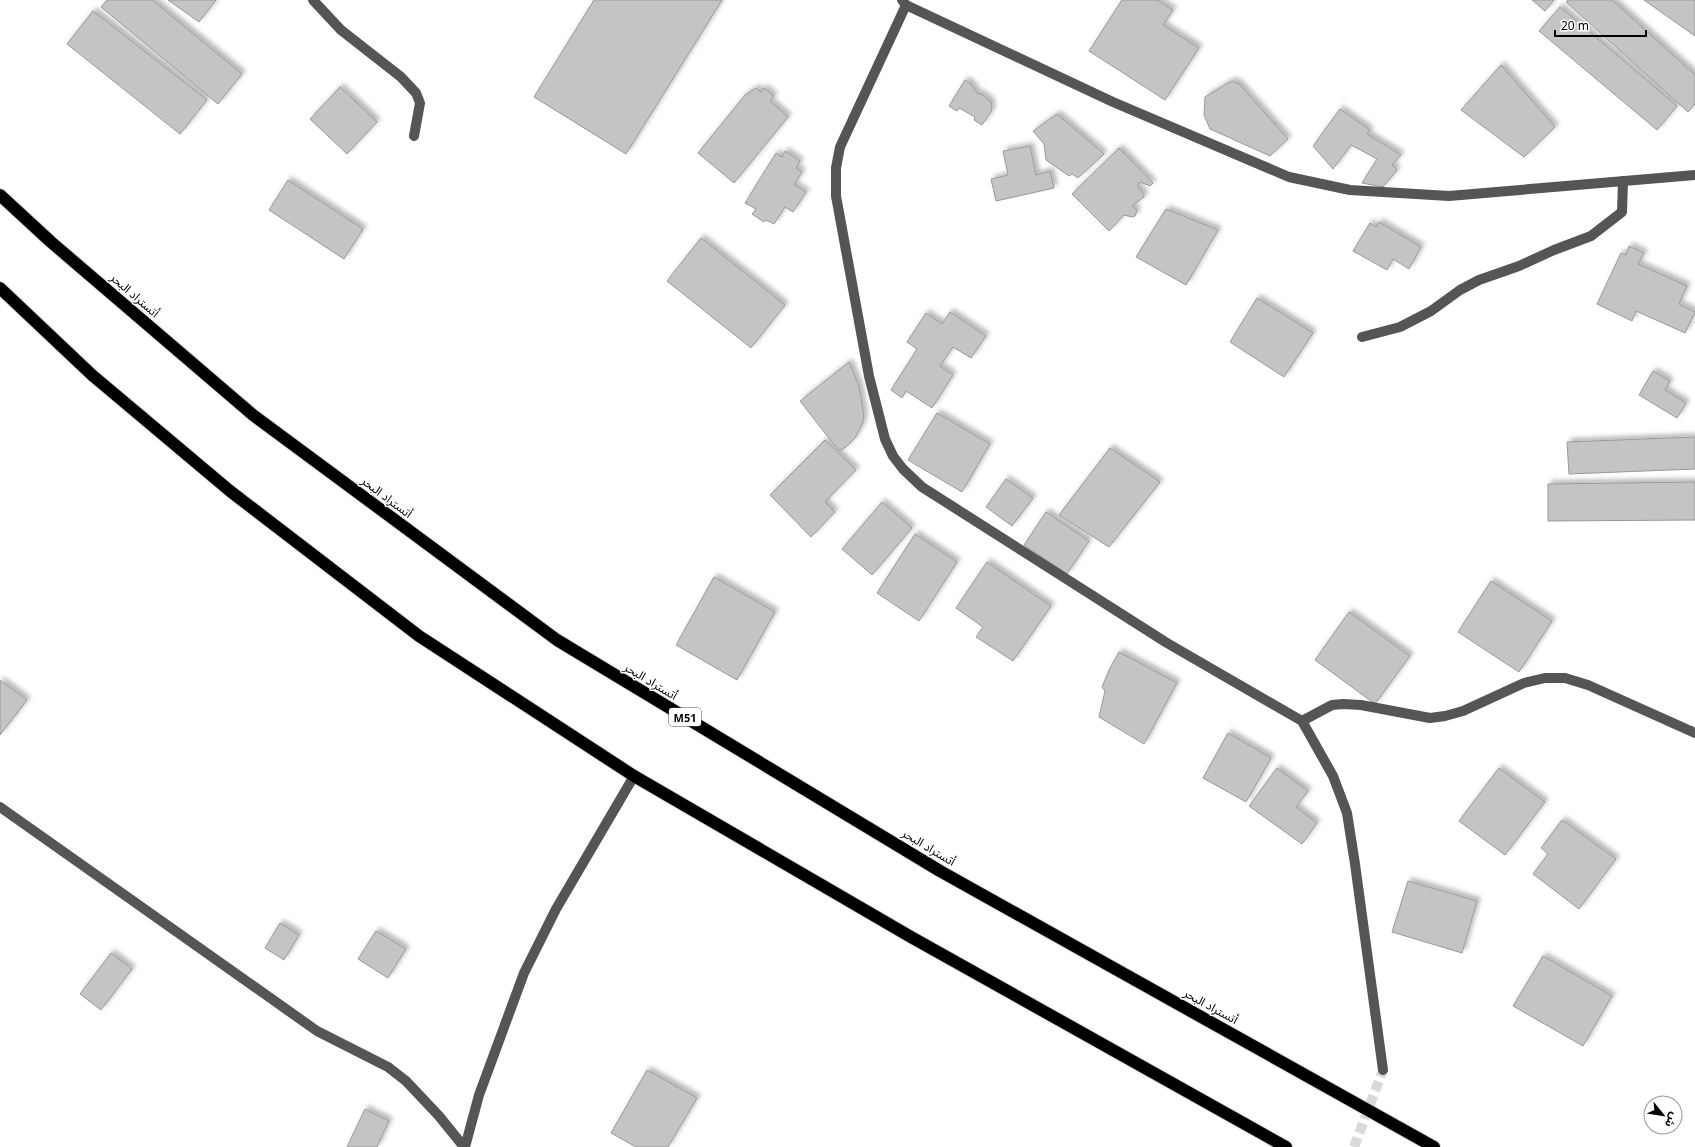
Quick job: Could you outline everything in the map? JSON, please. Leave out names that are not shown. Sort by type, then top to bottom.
[{"type":"highway","name":"أتستراد البحر","points":[[0,194],[51,242],[253,415],[556,640],[940,871],[1434,1147]]},
{"type":"highway","points":[[0,288],[92,375],[230,491],[419,636],[634,776],[911,937],[1286,1147]]},
{"type":"street","points":[[313,0],[341,30],[401,77],[416,93],[420,103],[414,136]]},
{"type":"street","points":[[1383,1070],[1356,864],[1347,813],[1333,776],[1302,721],[1167,643],[922,487],[903,469],[893,456],[885,439],[869,376],[836,196],[836,168],[840,147],[904,3],[1114,102],[1289,176],[1350,190],[1449,196],[1695,176]]},
{"type":"street","points":[[1362,337],[1400,327],[1431,311],[1460,290],[1479,280],[1519,266],[1554,250],[1591,236],[1622,212],[1623,181]]},
{"type":"street","points":[[1302,721],[1332,705],[1343,704],[1361,705],[1430,718],[1445,716],[1463,711],[1524,683],[1545,678],[1565,678],[1588,685],[1695,732]]},
{"type":"street","points":[[464,1147],[479,1095],[524,973],[556,908],[634,776]]},
{"type":"street","points":[[0,807],[317,1031],[388,1067],[418,1092],[464,1147]]},
{"type":"building","points":[[107,0],[152,0],[242,74],[218,104],[101,7]]},
{"type":"building","points":[[168,0],[216,0],[199,22]]},
{"type":"building","points":[[594,0],[722,0],[626,154],[534,97]]},
{"type":"building","points":[[1122,0],[1157,0],[1173,10],[1163,25],[1199,48],[1165,100],[1089,51]]},
{"type":"building","points":[[1532,0],[1554,0],[1545,11]]},
{"type":"building","points":[[1568,0],[1612,0],[1695,75],[1695,104],[1688,112],[1566,2]]},
{"type":"building","points":[[1644,0],[1695,0],[1695,36]]},
{"type":"building","points":[[1560,7],[1677,106],[1657,130],[1539,31]]},
{"type":"building","points":[[93,11],[207,100],[180,134],[67,44]]},
{"type":"building","points":[[1501,65],[1555,127],[1524,157],[1461,110]]},
{"type":"building","points":[[965,80],[971,84],[977,93],[983,95],[991,102],[992,110],[982,125],[974,120],[975,117],[959,108],[957,111],[949,106]]},
{"type":"building","points":[[1233,81],[1239,84],[1288,139],[1270,156],[1210,129],[1204,115],[1205,97]]},
{"type":"building","points":[[340,87],[377,122],[347,154],[310,119]]},
{"type":"building","points":[[756,88],[761,92],[764,88],[774,96],[770,101],[788,117],[734,183],[698,153],[745,95]]},
{"type":"building","points":[[1340,109],[1370,130],[1367,134],[1401,155],[1392,165],[1397,170],[1383,187],[1362,183],[1377,159],[1351,145],[1333,169],[1313,146]]},
{"type":"building","points":[[1057,114],[1104,154],[1078,178],[1072,174],[1069,176],[1046,160],[1044,144],[1033,131]]},
{"type":"building","points":[[1030,146],[1036,175],[1050,171],[1054,188],[996,201],[991,179],[1008,175],[1003,151]]},
{"type":"building","points":[[1119,148],[1153,183],[1150,186],[1140,182],[1138,184],[1138,187],[1144,194],[1144,197],[1132,206],[1137,210],[1135,216],[1132,217],[1124,215],[1109,231],[1072,194]]},
{"type":"building","points":[[785,151],[800,161],[796,168],[802,172],[794,185],[806,192],[793,212],[785,207],[774,224],[766,220],[764,222],[752,214],[756,209],[745,203],[776,153],[782,157]]},
{"type":"building","points":[[288,180],[363,229],[344,259],[269,210]]},
{"type":"building","points":[[1166,209],[1218,230],[1186,285],[1136,257]]},
{"type":"building","points":[[1379,222],[1421,247],[1409,269],[1393,259],[1387,270],[1353,251],[1370,223],[1376,227]]},
{"type":"building","points":[[701,238],[785,305],[751,348],[667,281]]},
{"type":"building","points":[[1629,246],[1644,253],[1638,264],[1687,286],[1679,304],[1695,312],[1685,333],[1636,311],[1632,321],[1597,304],[1621,253],[1626,255]]},
{"type":"building","points":[[1257,298],[1313,333],[1284,377],[1230,342]]},
{"type":"building","points":[[950,312],[986,336],[971,358],[953,347],[940,366],[953,375],[932,408],[906,391],[902,398],[891,390],[917,349],[907,342],[926,313],[942,324]]},
{"type":"building","points":[[849,362],[859,386],[864,416],[862,425],[855,438],[846,447],[839,451],[800,401]]},
{"type":"building","points":[[1653,371],[1670,381],[1665,390],[1686,403],[1677,418],[1639,395]]},
{"type":"building","points":[[937,413],[990,444],[962,492],[908,460]]},
{"type":"building","points":[[1695,437],[1695,469],[1569,474],[1567,442]]},
{"type":"building","points":[[825,440],[856,470],[825,502],[835,512],[811,537],[770,495]]},
{"type":"building","points":[[1110,448],[1160,482],[1109,547],[1059,515]]},
{"type":"building","points":[[1006,479],[1033,498],[1012,526],[986,507]]},
{"type":"building","points":[[1695,482],[1695,520],[1548,521],[1548,484]]},
{"type":"building","points":[[882,502],[912,528],[872,575],[842,549]]},
{"type":"building","points":[[1046,512],[1089,541],[1067,574],[1024,545]]},
{"type":"building","points":[[915,534],[957,562],[919,621],[877,593]]},
{"type":"building","points":[[987,562],[1051,606],[1013,661],[976,637],[983,627],[956,608]]},
{"type":"building","points":[[714,577],[775,612],[737,680],[676,645]]},
{"type":"building","points":[[1491,581],[1552,621],[1519,672],[1458,632]]},
{"type":"building","points":[[1349,612],[1410,656],[1375,704],[1315,660]]},
{"type":"building","points":[[1119,652],[1177,683],[1144,744],[1099,717],[1105,691],[1102,687]]},
{"type":"building","points":[[0,680],[27,700],[0,735]]},
{"type":"building","points":[[1228,733],[1271,758],[1246,802],[1203,778]]},
{"type":"building","points":[[1277,768],[1308,791],[1296,807],[1317,823],[1302,844],[1249,806]]},
{"type":"building","points":[[1499,768],[1545,802],[1505,855],[1459,821]]},
{"type":"building","points":[[1562,820],[1616,859],[1579,909],[1533,874],[1548,854],[1541,848]]},
{"type":"building","points":[[1408,881],[1477,901],[1462,953],[1392,932]]},
{"type":"building","points":[[280,923],[299,935],[284,960],[265,948]]},
{"type":"building","points":[[376,931],[406,949],[388,978],[358,959]]},
{"type":"building","points":[[111,953],[132,969],[101,1010],[80,994]]},
{"type":"building","points":[[1543,956],[1612,996],[1583,1046],[1513,1006]]},
{"type":"building","points":[[647,1070],[697,1098],[668,1147],[636,1147],[611,1133]]},
{"type":"building","points":[[365,1109],[389,1121],[377,1147],[347,1147]]},
{"type":"tunnel","points":[[1354,1147],[1383,1070]]}]
